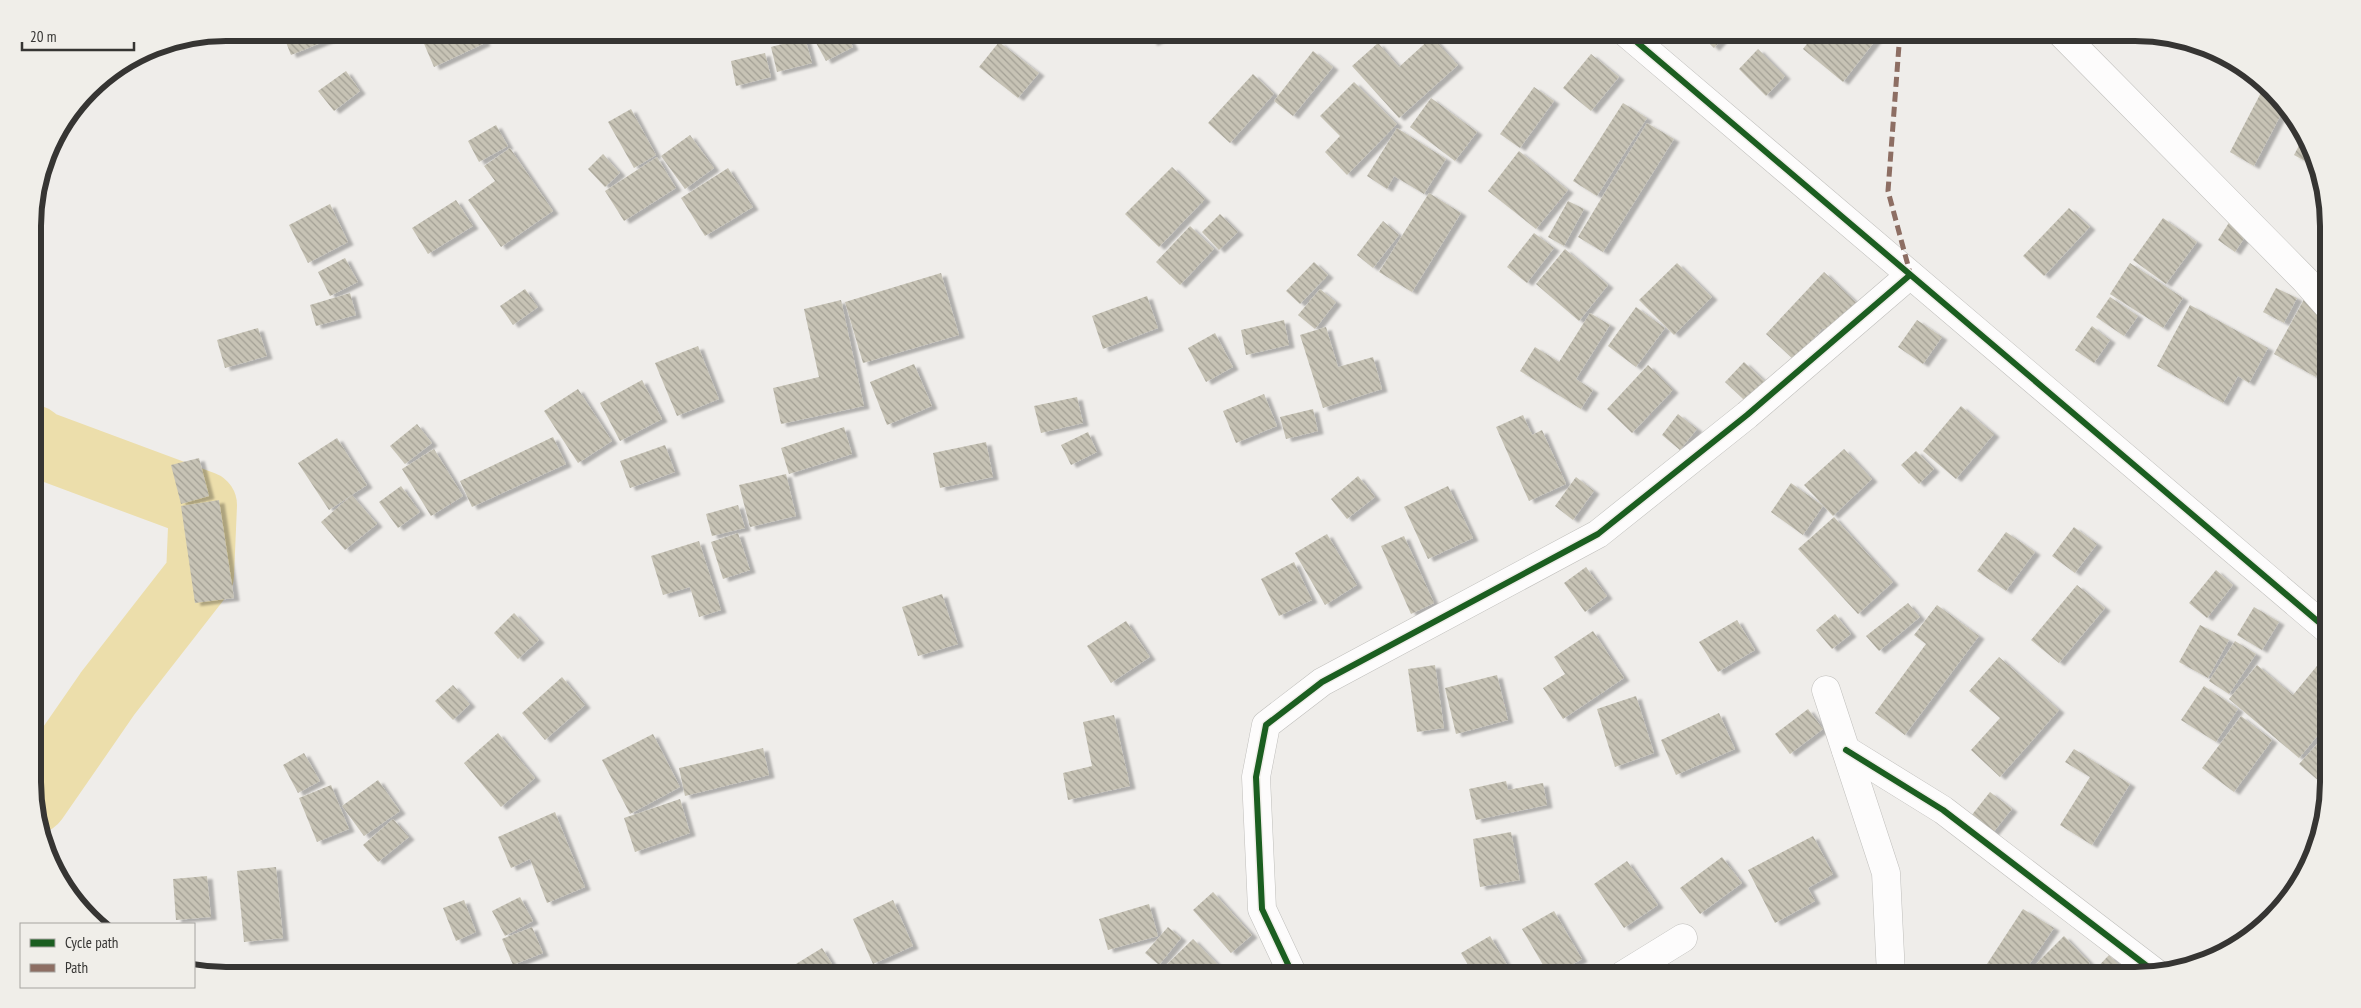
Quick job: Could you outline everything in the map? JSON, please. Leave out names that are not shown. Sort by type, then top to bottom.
[{"type":"street","points":[[1636,41],[2320,623]]},
{"type":"street","points":[[2069,41],[2320,296]]},
{"type":"street","points":[[1289,967],[1262,909],[1256,777],[1266,726],[1322,682],[1598,534],[1747,415],[1910,275]]},
{"type":"street","points":[[1826,690],[1886,873],[1891,967]]},
{"type":"street","points":[[1846,750],[1943,810],[2147,966]]},
{"type":"street","points":[[1636,967],[1683,938]]},
{"type":"building","points":[[286,41],[326,41],[291,55]]},
{"type":"building","points":[[423,41],[484,41],[485,43],[434,67]]},
{"type":"building","points":[[794,41],[806,41],[812,63],[777,72],[771,47]]},
{"type":"building","points":[[815,41],[850,41],[853,47],[826,61]]},
{"type":"building","points":[[1428,41],[1436,41],[1458,65],[1399,118],[1352,66],[1378,43],[1399,67]]},
{"type":"building","points":[[1707,41],[1721,41],[1714,48]]},
{"type":"building","points":[[1809,41],[1875,41],[1843,82],[1803,49]]},
{"type":"building","points":[[999,42],[1039,73],[1018,98],[979,67]]},
{"type":"building","points":[[1758,49],[1785,76],[1766,96],[1739,69]]},
{"type":"building","points":[[1313,51],[1333,67],[1293,116],[1274,101]]},
{"type":"building","points":[[765,53],[771,77],[736,86],[731,61]]},
{"type":"building","points":[[1591,54],[1619,77],[1591,111],[1563,88]]},
{"type":"building","points":[[346,71],[360,91],[334,111],[318,91]]},
{"type":"building","points":[[1253,74],[1274,94],[1230,143],[1208,123]]},
{"type":"building","points":[[1354,82],[1397,124],[1347,175],[1325,152],[1340,136],[1320,116]]},
{"type":"building","points":[[1534,87],[1554,101],[1520,148],[1500,134]]},
{"type":"building","points":[[2262,91],[2281,114],[2254,166],[2230,152]]},
{"type":"building","points":[[1431,98],[1477,132],[1455,161],[1410,127]]},
{"type":"building","points":[[1623,103],[1647,118],[1597,196],[1573,181]]},
{"type":"building","points":[[631,109],[656,155],[634,168],[608,122]]},
{"type":"building","points":[[1647,123],[1674,139],[1603,252],[1578,237]]},
{"type":"building","points":[[496,125],[508,146],[479,162],[468,141]]},
{"type":"building","points":[[1397,128],[1446,159],[1424,194],[1394,176],[1387,189],[1367,176]]},
{"type":"building","points":[[690,135],[714,168],[685,189],[661,156]]},
{"type":"building","points":[[2300,143],[2308,163],[2294,155]]},
{"type":"building","points":[[510,148],[553,211],[501,247],[468,200],[495,181],[484,166]]},
{"type":"building","points":[[1519,151],[1568,190],[1536,229],[1488,191]]},
{"type":"building","points":[[603,154],[620,173],[605,187],[588,169]]},
{"type":"building","points":[[657,157],[676,188],[624,221],[605,191]]},
{"type":"building","points":[[1172,167],[1205,199],[1159,247],[1125,214]]},
{"type":"building","points":[[728,168],[753,207],[705,236],[681,198]]},
{"type":"building","points":[[1429,193],[1461,213],[1412,292],[1379,272]]},
{"type":"building","points":[[456,200],[473,226],[428,254],[412,228]]},
{"type":"building","points":[[1568,201],[1584,209],[1564,246],[1548,237]]},
{"type":"building","points":[[330,204],[348,242],[308,263],[289,225]]},
{"type":"building","points":[[2069,208],[2090,227],[2044,276],[2023,256]]},
{"type":"building","points":[[2237,210],[2255,222],[2235,252],[2218,240]]},
{"type":"building","points":[[1220,214],[1238,232],[1219,250],[1202,232]]},
{"type":"building","points":[[2163,218],[2197,242],[2166,284],[2133,260]]},
{"type":"building","points":[[1383,221],[1399,235],[1373,268],[1357,255]]},
{"type":"building","points":[[1190,226],[1214,249],[1180,285],[1156,262]]},
{"type":"building","points":[[1534,233],[1554,248],[1527,283],[1507,267]]},
{"type":"building","points":[[1565,249],[1608,285],[1579,321],[1536,284]]},
{"type":"building","points":[[345,258],[358,282],[330,296],[318,272]]},
{"type":"building","points":[[1314,262],[1328,275],[1300,304],[1286,291]]},
{"type":"building","points":[[1677,263],[1712,297],[1674,335],[1639,300]]},
{"type":"building","points":[[2130,263],[2183,298],[2163,328],[2110,294]]},
{"type":"building","points":[[1824,272],[1866,312],[1838,341],[1823,328],[1794,360],[1766,334]]},
{"type":"building","points":[[941,273],[959,335],[863,363],[845,302]]},
{"type":"building","points":[[2276,288],[2297,298],[2284,323],[2263,312]]},
{"type":"building","points":[[525,289],[538,307],[513,325],[500,306]]},
{"type":"building","points":[[1320,289],[1336,302],[1315,329],[1298,315]]},
{"type":"building","points":[[2308,292],[2320,299],[2320,369],[2316,377],[2274,354]]},
{"type":"building","points":[[350,293],[356,315],[316,326],[310,305]]},
{"type":"building","points":[[1147,296],[1158,328],[1103,349],[1092,316]]},
{"type":"building","points":[[2110,297],[2138,316],[2124,336],[2096,317]]},
{"type":"building","points":[[841,300],[864,406],[781,424],[773,388],[819,377],[804,309]]},
{"type":"building","points":[[2190,305],[2268,348],[2249,383],[2238,376],[2223,403],[2157,366]]},
{"type":"building","points":[[1636,307],[1665,328],[1636,367],[1608,346]]},
{"type":"building","points":[[1590,313],[1610,325],[1576,379],[1593,390],[1581,409],[1520,371],[1535,347],[1559,362]]},
{"type":"building","points":[[1284,320],[1289,345],[1246,355],[1241,330]]},
{"type":"building","points":[[1917,320],[1942,337],[1923,364],[1898,347]]},
{"type":"building","points":[[2092,326],[2110,340],[2094,363],[2075,350]]},
{"type":"building","points":[[1326,327],[1338,367],[1373,357],[1382,389],[1323,408],[1300,335]]},
{"type":"building","points":[[258,328],[267,356],[225,368],[217,340]]},
{"type":"building","points":[[1215,333],[1233,367],[1206,382],[1188,348]]},
{"type":"building","points":[[698,346],[719,399],[677,416],[655,363]]},
{"type":"building","points":[[1744,362],[1776,392],[1757,412],[1725,382]]},
{"type":"building","points":[[914,364],[932,406],[887,425],[870,382]]},
{"type":"building","points":[[1648,365],[1673,390],[1632,433],[1607,409]]},
{"type":"building","points":[[642,380],[662,419],[620,441],[600,403]]},
{"type":"building","points":[[578,389],[612,441],[578,463],[544,411]]},
{"type":"building","points":[[1264,394],[1277,426],[1236,443],[1223,411]]},
{"type":"building","points":[[1077,397],[1083,423],[1041,433],[1034,406]]},
{"type":"building","points":[[1961,406],[1994,434],[1956,479],[1923,451]]},
{"type":"building","points":[[1313,409],[1318,431],[1286,439],[1280,417]]},
{"type":"building","points":[[1678,414],[1697,429],[1680,450],[1662,435]]},
{"type":"building","points":[[1523,415],[1532,435],[1542,430],[1566,484],[1529,501],[1496,427]]},
{"type":"building","points":[[417,424],[432,443],[405,464],[390,446]]},
{"type":"building","points":[[844,427],[852,454],[789,474],[781,448]]},
{"type":"building","points":[[1088,432],[1097,452],[1071,465],[1061,445]]},
{"type":"building","points":[[553,437],[566,464],[472,507],[460,481]]},
{"type":"building","points":[[337,438],[367,485],[329,510],[298,463]]},
{"type":"building","points":[[986,442],[993,477],[940,488],[933,453]]},
{"type":"building","points":[[665,445],[675,472],[630,488],[620,461]]},
{"type":"building","points":[[434,449],[463,496],[431,516],[402,469]]},
{"type":"building","points":[[1844,449],[1872,479],[1833,516],[1804,485]]},
{"type":"building","points":[[1916,451],[1934,469],[1919,484],[1901,465]]},
{"type":"building","points":[[199,458],[209,496],[181,504],[171,465]]},
{"type":"building","points":[[786,474],[796,516],[750,527],[739,485]]},
{"type":"building","points":[[1358,476],[1375,497],[1347,519],[1331,499]]},
{"type":"building","points":[[1576,477],[1594,491],[1573,520],[1555,506]]},
{"type":"building","points":[[1791,483],[1823,506],[1803,535],[1771,512]]},
{"type":"building","points":[[401,486],[420,512],[398,528],[379,502]]},
{"type":"building","points":[[1448,486],[1473,538],[1428,559],[1404,507]]},
{"type":"building","points":[[352,495],[377,524],[345,550],[321,522]]},
{"type":"building","points":[[219,500],[234,598],[195,603],[181,506]]},
{"type":"building","points":[[738,505],[745,528],[712,536],[706,514]]},
{"type":"building","points":[[1834,517],[1893,582],[1858,614],[1798,549]]},
{"type":"building","points":[[2074,527],[2097,544],[2075,573],[2052,556]]},
{"type":"building","points":[[2006,532],[2035,552],[2006,591],[1977,571]]},
{"type":"building","points":[[738,533],[750,570],[723,579],[711,542]]},
{"type":"building","points":[[1327,534],[1357,585],[1325,605],[1295,553]]},
{"type":"building","points":[[1404,536],[1434,603],[1411,614],[1381,546]]},
{"type":"building","points":[[699,541],[721,610],[699,617],[690,587],[663,595],[651,556]]},
{"type":"building","points":[[1294,562],[1312,600],[1279,616],[1261,579]]},
{"type":"building","points":[[1586,567],[1607,596],[1585,612],[1564,583]]},
{"type":"building","points":[[2216,570],[2233,585],[2207,618],[2189,603]]},
{"type":"building","points":[[2077,585],[2105,608],[2059,663],[2031,640]]},
{"type":"building","points":[[942,594],[958,644],[918,656],[902,607]]},
{"type":"building","points":[[1908,603],[1920,617],[1879,651],[1866,636]]},
{"type":"building","points":[[1937,605],[1979,636],[1905,735],[1875,713],[1926,644],[1914,635]]},
{"type":"building","points":[[2254,607],[2279,622],[2262,650],[2237,635]]},
{"type":"building","points":[[514,613],[539,640],[518,659],[494,633]]},
{"type":"building","points":[[1835,614],[1851,634],[1832,649],[1816,630]]},
{"type":"building","points":[[1737,620],[1755,650],[1718,672],[1699,642]]},
{"type":"building","points":[[1126,621],[1150,657],[1111,683],[1087,646]]},
{"type":"building","points":[[2200,625],[2229,640],[2208,678],[2179,662]]},
{"type":"building","points":[[1593,631],[1624,678],[1563,719],[1543,688],[1565,674],[1554,657]]},
{"type":"building","points":[[2235,641],[2256,654],[2229,694],[2209,681]]},
{"type":"building","points":[[1999,657],[2059,710],[2000,777],[1971,750],[2000,718],[1969,691]]},
{"type":"building","points":[[2320,662],[2320,733],[2299,758],[2229,699],[2257,665],[2293,695]]},
{"type":"building","points":[[1435,665],[1444,728],[1417,732],[1408,669]]},
{"type":"building","points":[[1497,675],[1508,720],[1456,734],[1445,688]]},
{"type":"building","points":[[562,677],[585,705],[545,740],[522,713]]},
{"type":"building","points":[[453,685],[470,704],[453,720],[435,701]]},
{"type":"building","points":[[2204,686],[2238,709],[2216,742],[2181,720]]},
{"type":"building","points":[[1636,696],[1654,753],[1615,767],[1597,709]]},
{"type":"building","points":[[1808,709],[1823,729],[1790,754],[1775,734]]},
{"type":"building","points":[[1719,713],[1735,749],[1676,775],[1661,740]]},
{"type":"building","points":[[1114,715],[1130,786],[1068,800],[1063,773],[1092,766],[1083,722]]},
{"type":"building","points":[[2241,716],[2272,740],[2234,792],[2202,768]]},
{"type":"building","points":[[498,733],[535,778],[501,807],[464,763]]},
{"type":"building","points":[[653,734],[680,787],[630,814],[602,760]]},
{"type":"building","points":[[2319,742],[2320,743],[2320,782],[2299,764]]},
{"type":"building","points":[[763,748],[769,775],[685,796],[679,768]]},
{"type":"building","points":[[2074,749],[2130,784],[2092,845],[2060,825],[2090,777],[2065,762]]},
{"type":"building","points":[[304,753],[320,781],[298,793],[283,765]]},
{"type":"building","points":[[378,780],[400,811],[364,836],[342,806]]},
{"type":"building","points":[[1506,781],[1508,790],[1543,783],[1547,805],[1476,820],[1469,789]]},
{"type":"building","points":[[331,785],[349,829],[317,842],[299,798]]},
{"type":"building","points":[[1990,792],[2012,809],[1992,834],[1971,816]]},
{"type":"building","points":[[680,799],[690,833],[635,852],[624,818]]},
{"type":"building","points":[[555,812],[585,887],[547,903],[530,859],[511,868],[498,837]]},
{"type":"building","points":[[393,819],[409,837],[378,862],[363,845]]},
{"type":"building","points":[[1511,832],[1520,880],[1480,887],[1473,839]]},
{"type":"building","points":[[1813,836],[1833,874],[1808,888],[1815,901],[1775,923],[1748,870]]},
{"type":"building","points":[[1722,857],[1742,883],[1700,914],[1680,888]]},
{"type":"building","points":[[1627,861],[1658,905],[1624,928],[1594,884]]},
{"type":"building","points":[[276,867],[283,938],[244,942],[237,871]]},
{"type":"building","points":[[207,876],[211,917],[176,920],[173,879]]},
{"type":"building","points":[[1213,892],[1252,935],[1231,953],[1193,910]]},
{"type":"building","points":[[520,897],[533,921],[505,936],[492,911]]},
{"type":"building","points":[[464,900],[476,932],[456,941],[443,908]]},
{"type":"building","points":[[893,900],[913,946],[873,964],[853,919]]},
{"type":"building","points":[[1149,904],[1158,936],[1108,950],[1099,919]]},
{"type":"building","points":[[2023,909],[2054,928],[2027,967],[1985,967]]},
{"type":"building","points":[[1554,911],[1582,959],[1568,967],[1544,967],[1522,929]]},
{"type":"building","points":[[532,927],[543,953],[513,965],[502,939]]},
{"type":"building","points":[[1168,927],[1181,938],[1159,965],[1145,953]]},
{"type":"building","points":[[1490,936],[1508,967],[1469,967],[1461,953]]},
{"type":"building","points":[[2064,936],[2090,963],[2086,967],[2037,967],[2035,965]]},
{"type":"building","points":[[1193,939],[1220,967],[1164,967]]},
{"type":"building","points":[[822,948],[834,967],[791,967]]},
{"type":"building","points":[[2109,955],[2121,967],[2098,967]]},
{"type":"waterway","points":[[41,445],[203,505],[200,575],[108,693],[42,789]]},
{"type":"marked path","points":[[1899,41],[1888,191],[1910,273]]},
{"type":"cycle path","points":[[1636,41],[2320,623]]},
{"type":"cycle path","points":[[1289,967],[1262,909],[1256,777],[1266,725],[1322,682],[1598,534],[1747,415],[1910,275]]},
{"type":"cycle path","points":[[1846,750],[1943,810],[2147,966]]}]
